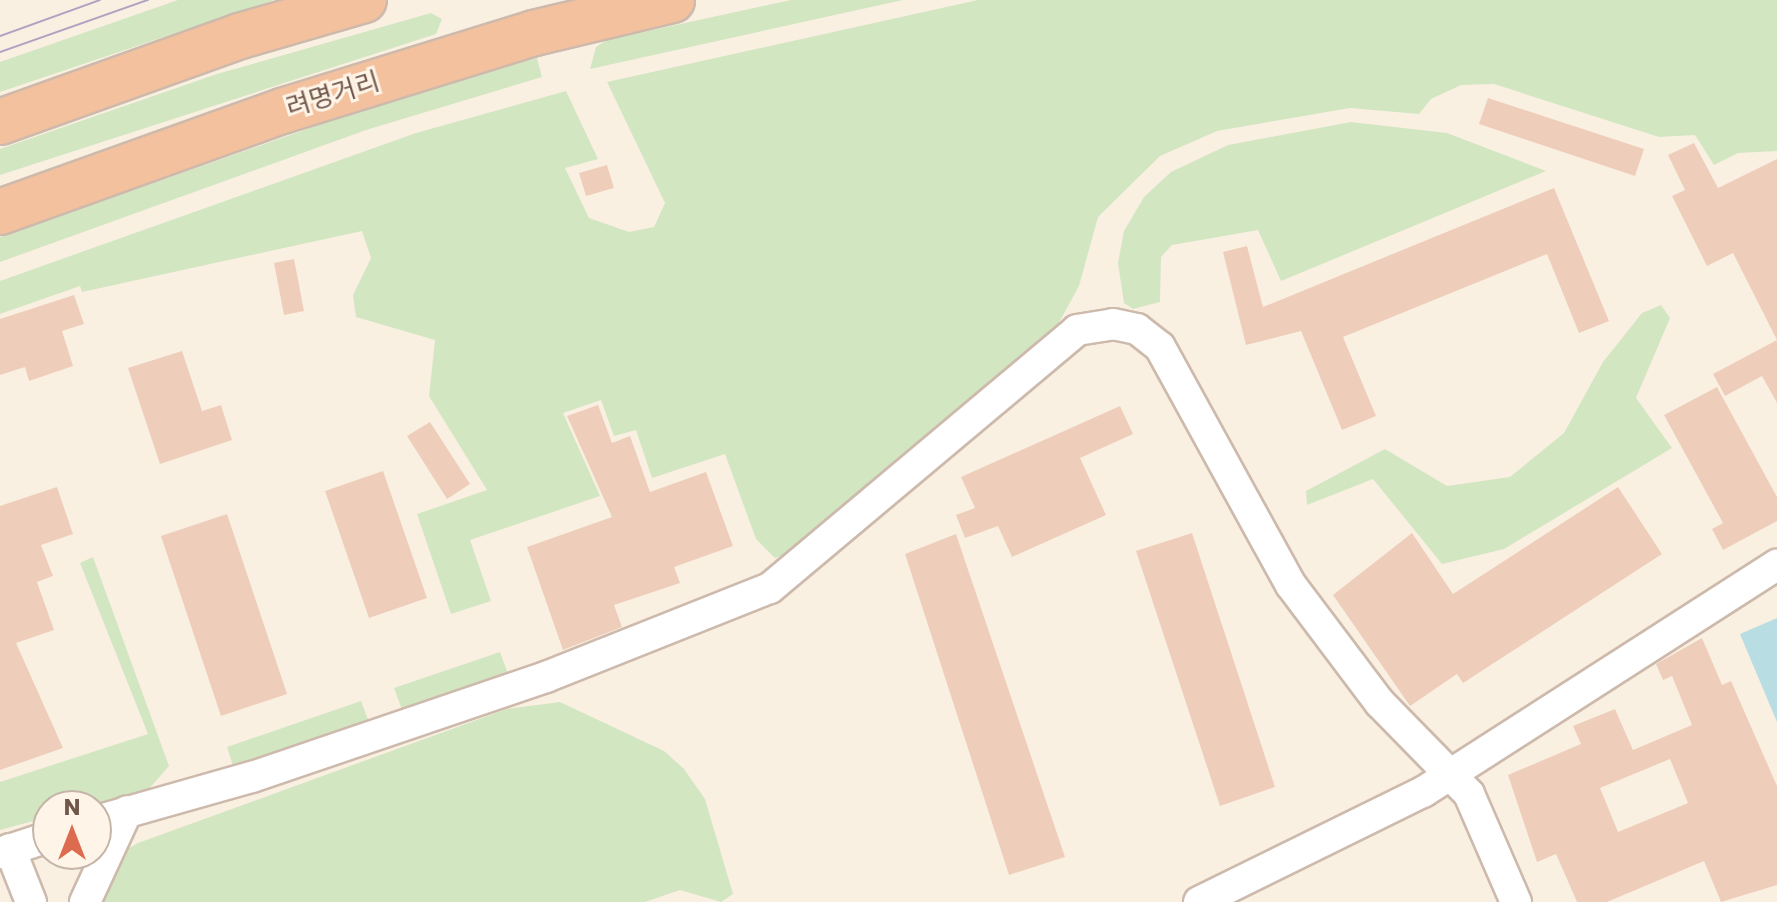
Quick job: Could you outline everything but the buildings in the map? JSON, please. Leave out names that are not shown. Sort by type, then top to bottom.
[{"type":"highway","points":[[0,122],[240,36],[364,0]]},
{"type":"highway","name":"려명거리","points":[[0,212],[282,111],[534,33],[672,0]]},
{"type":"street","points":[[112,816],[252,777],[546,677],[770,588],[1077,330],[1113,324],[1137,329],[1160,347],[1291,585],[1380,703],[1469,794],[1516,902]]},
{"type":"street","points":[[1199,902],[1287,864],[1452,774],[1777,565]]},
{"type":"street","points":[[85,902],[127,811]]},
{"type":"street","points":[[31,902],[5,851],[32,842]]},
{"type":"green space","points":[[178,0],[274,0],[0,92],[0,62]]},
{"type":"green space","points":[[791,0],[903,0],[590,69],[596,47],[607,40]]},
{"type":"green space","points":[[978,0],[1777,0],[1777,151],[1738,153],[1714,165],[1695,135],[1659,137],[1494,84],[1461,85],[1431,99],[1419,114],[1350,108],[1217,131],[1160,156],[1098,217],[1079,286],[1050,339],[789,554],[775,558],[756,539],[725,454],[652,478],[636,430],[614,436],[601,400],[563,413],[600,496],[470,540],[491,601],[451,614],[417,514],[487,490],[429,396],[435,340],[356,317],[353,295],[371,258],[362,231],[82,292],[80,286],[0,314],[0,281],[416,133],[566,91],[598,159],[565,168],[589,218],[629,232],[654,227],[665,203],[607,82]]},
{"type":"green space","points":[[431,13],[442,19],[436,34],[0,175],[0,149],[217,74]]},
{"type":"green space","points":[[537,58],[542,77],[366,130],[0,262],[0,237],[361,110]]},
{"type":"green space","points":[[1351,122],[1447,133],[1546,171],[1281,281],[1258,230],[1172,245],[1161,257],[1160,302],[1133,309],[1124,303],[1118,263],[1124,231],[1144,197],[1171,172],[1228,145]]},
{"type":"green space","points":[[1661,305],[1670,318],[1636,398],[1672,448],[1504,549],[1442,564],[1373,479],[1307,505],[1306,491],[1385,449],[1447,486],[1510,477],[1564,433],[1603,362],[1642,313]]},
{"type":"green space","points":[[93,557],[169,766],[147,791],[112,800],[112,790],[32,790],[32,821],[0,830],[0,782],[148,734],[80,563]]},
{"type":"green space","points":[[500,652],[508,674],[402,710],[394,688]]},
{"type":"green space","points":[[361,701],[369,722],[234,769],[227,747]]},
{"type":"green space","points":[[560,702],[664,751],[684,769],[705,799],[733,894],[721,902],[680,890],[645,902],[97,902],[115,856],[138,843],[507,709]]},
{"type":"water","points":[[1777,618],[1777,722],[1740,634]]},
{"type":"tram line","points":[[0,36],[100,0]]},
{"type":"tram line","points":[[0,52],[148,0]]}]
